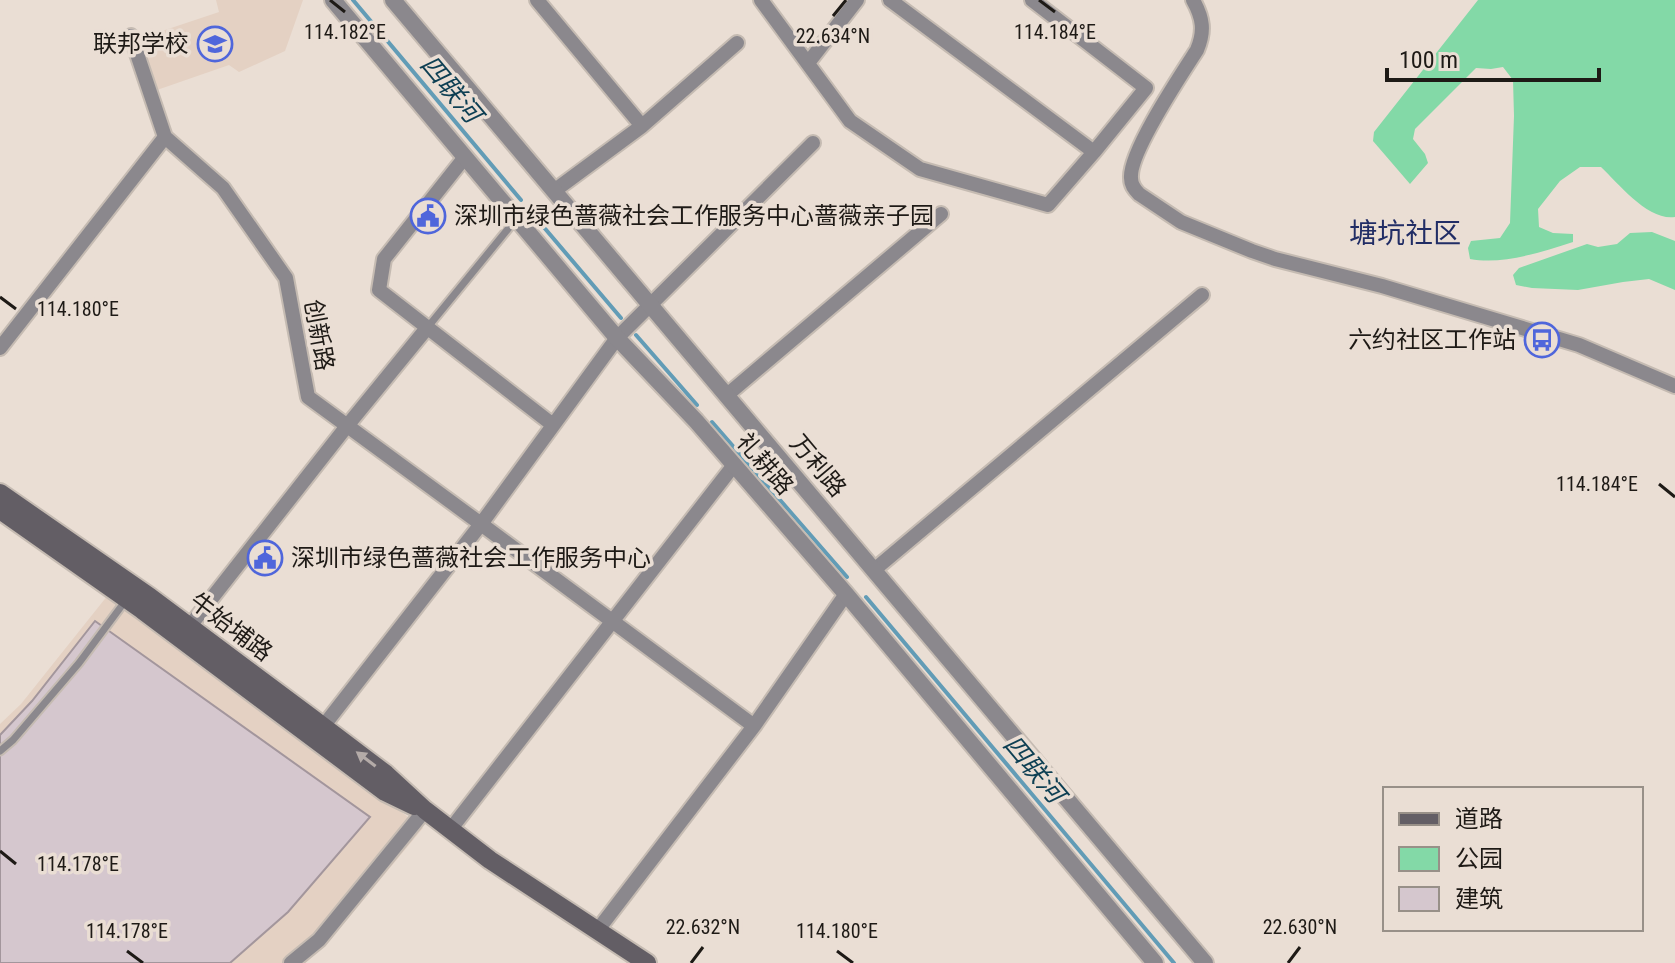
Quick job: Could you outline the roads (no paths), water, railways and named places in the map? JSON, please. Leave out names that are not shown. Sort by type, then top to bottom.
[{"type":"main road","name":"牛始埔路","points":[[0,493],[318,732]]},
{"type":"main road","name":"牛始埔路","points":[[2,515],[190,626],[385,792],[425,810],[490,860],[647,963]]},
{"type":"street","name":"礼耕路","points":[[333,0],[617,338],[696,421],[846,594],[1155,963]]},
{"type":"street","name":"万利路","points":[[393,0],[1205,963]]},
{"type":"street","points":[[537,0],[642,126]]},
{"type":"street","points":[[761,0],[850,121],[920,169],[1048,205],[1146,88],[1032,0]]},
{"type":"street","points":[[808,63],[857,0]]},
{"type":"street","points":[[890,0],[1094,152]]},
{"type":"street","points":[[1200,4],[1203,31],[1197,50],[1145,136],[1134,161],[1131,182],[1139,194],[1181,222],[1252,251],[1565,340],[1675,386]]},
{"type":"street","points":[[0,348],[165,137],[131,36]]},
{"type":"street","points":[[554,191],[642,126],[737,43]]},
{"type":"street","name":"创新路","points":[[165,137],[223,188],[286,278],[308,397],[754,726]]},
{"type":"street","points":[[318,732],[481,524],[617,338],[813,143]]},
{"type":"street","points":[[465,157],[384,259],[379,290],[553,425]]},
{"type":"street","points":[[727,395],[941,214]]},
{"type":"street","points":[[874,570],[1202,295]]},
{"type":"street","points":[[190,626],[427,328]]},
{"type":"street","points":[[450,830],[734,465]]},
{"type":"street","points":[[597,931],[754,726],[846,594]]},
{"type":"street","points":[[291,963],[319,940],[425,810]]},
{"type":"lane","points":[[427,328],[517,218]]},
{"type":"lane","points":[[0,751],[79,663],[132,593]]},
{"type":"waterway","name":"四联河","points":[[353,0],[521,200]]},
{"type":"waterway","name":"四联河","points":[[536,218],[621,318]]},
{"type":"waterway","name":"四联河","points":[[636,335],[697,405]]},
{"type":"waterway","name":"四联河","points":[[712,422],[847,577]]},
{"type":"waterway","name":"四联河","points":[[866,597],[1174,963]]},
{"type":"place","name":"联邦学校","points":[[215,44]]},
{"type":"place","name":"深圳市绿色蔷薇社会工作服务中心蔷薇亲子园","points":[[428,216]]},
{"type":"place","name":"六约社区工作站","points":[[1542,340]]},
{"type":"place","name":"深圳市绿色蔷薇社会工作服务中心","points":[[265,558]]},
{"type":"district","name":"塘坑社区","points":[[1405,233]]}]
